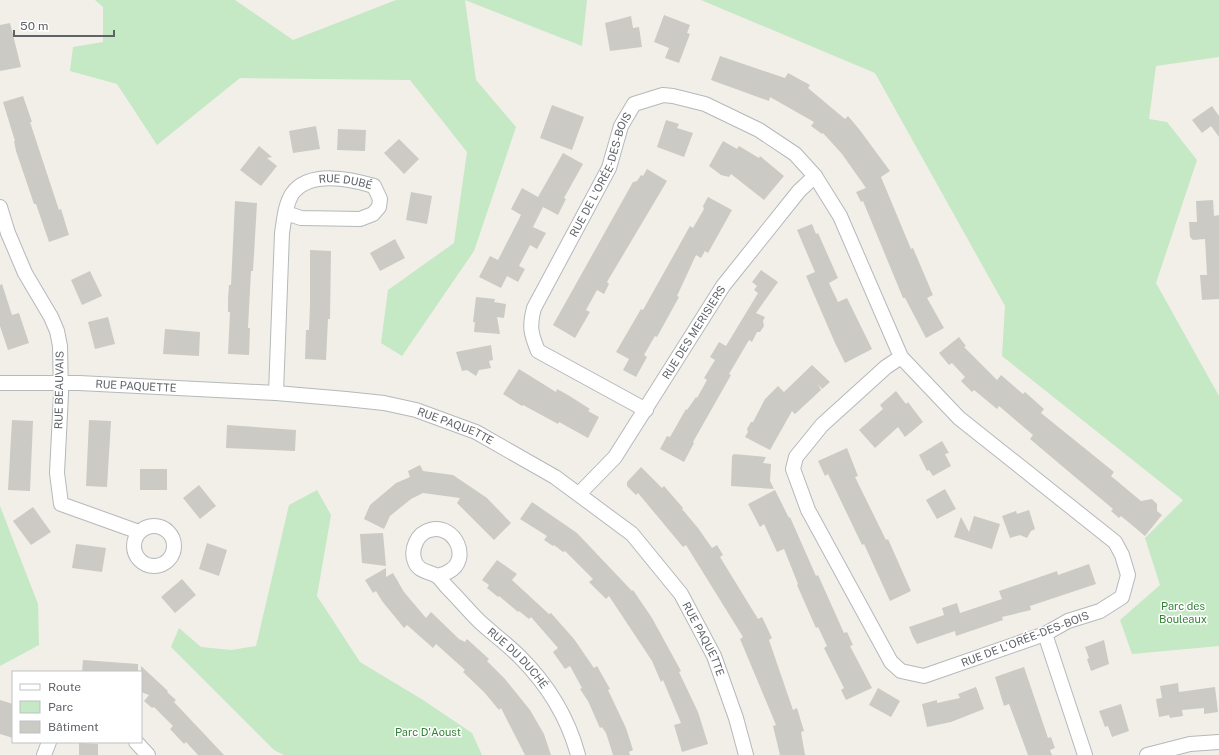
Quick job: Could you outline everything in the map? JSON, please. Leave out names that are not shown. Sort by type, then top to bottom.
[{"type":"street","name":"RUE DE L'ORÉE-DES-BOIS","points":[[646,410],[538,351],[531,335],[530,323],[534,308],[608,168],[621,126],[634,104],[663,95],[674,96],[705,104],[760,130],[794,154],[815,176],[840,216],[901,356],[959,418],[1115,542],[1122,555],[1128,575],[1122,597],[1100,611],[1068,621],[1045,634],[924,676],[901,671],[891,662],[811,515],[793,469],[796,457],[822,424],[886,367],[901,356]]},
{"type":"street","name":"RUE DES MERISIERS","points":[[579,494],[615,457],[723,286],[799,191],[815,176]]},
{"type":"street","name":"RUE DUBÉ","points":[[276,393],[282,233],[286,213],[292,194],[302,185],[312,180],[359,181],[374,186],[380,199],[379,207],[373,214],[360,219],[301,218],[286,213]]},
{"type":"street","name":"RUE BEAUVAIS","points":[[0,207],[8,233],[25,273],[51,317],[57,331],[60,346],[61,383],[57,473],[61,504],[138,532]]},
{"type":"street","name":"RUE PAQUETTE","points":[[0,383],[61,383],[276,393],[384,403],[416,410],[446,420],[494,441],[555,477],[632,534],[680,594],[714,656],[736,718],[746,755]]},
{"type":"street","name":"RUE DU DUCHÉ","points":[[437,576],[478,620],[520,657],[552,693],[574,741],[578,755]]},
{"type":"street","points":[[1045,634],[1085,755]]},
{"type":"street","points":[[1147,755],[1190,744],[1219,742]]},
{"type":"street","points":[[44,755],[50,743]]},
{"type":"street","points":[[137,743],[148,755]]},
{"type":"green space","points":[[95,0],[235,0],[293,40],[396,0],[465,0],[476,80],[516,127],[474,251],[402,356],[381,343],[388,290],[454,243],[467,152],[410,80],[240,78],[157,145],[117,84],[70,71],[73,47],[103,42],[103,7]]},
{"type":"green space","points":[[465,0],[587,0],[582,46]]},
{"type":"green space","name":"Parc des Bouleaux","points":[[701,0],[1219,0],[1219,57],[1156,66],[1149,119],[1167,122],[1197,160],[1156,283],[1219,396],[1219,646],[1132,654],[1120,620],[1160,585],[1145,538],[1183,500],[1002,356],[1005,306],[875,73]]},
{"type":"green space","name":"Parc D'Aoust","points":[[317,490],[331,515],[317,596],[360,662],[423,700],[472,733],[482,755],[284,755],[274,750],[171,647],[179,628],[201,647],[231,650],[256,646],[289,505]]},
{"type":"green space","points":[[0,506],[38,604],[39,645],[0,666]]},
{"type":"building","points":[[664,15],[690,25],[687,33],[690,34],[679,63],[665,58],[669,48],[654,42]]},
{"type":"building","points":[[631,16],[633,28],[639,27],[642,47],[610,51],[605,23]]},
{"type":"building","points":[[10,23],[21,67],[0,71],[0,25]]},
{"type":"building","points":[[720,56],[785,78],[788,73],[810,85],[808,88],[845,119],[848,116],[859,129],[890,171],[881,177],[911,249],[913,248],[933,295],[927,298],[944,328],[926,338],[905,298],[903,298],[863,201],[861,202],[856,192],[866,188],[842,154],[823,133],[822,134],[811,126],[814,122],[770,97],[769,101],[711,80]]},
{"type":"building","points":[[23,96],[59,210],[61,209],[69,235],[49,242],[16,151],[15,141],[3,102]]},
{"type":"building","points":[[552,105],[584,117],[572,150],[540,138]]},
{"type":"building","points":[[1212,106],[1219,116],[1219,137],[1211,126],[1202,133],[1192,120]]},
{"type":"building","points":[[666,120],[679,124],[677,128],[693,133],[684,157],[657,147]]},
{"type":"building","points":[[316,126],[320,149],[293,153],[289,131]]},
{"type":"building","points":[[338,129],[366,130],[365,151],[337,150]]},
{"type":"building","points":[[399,139],[419,159],[404,174],[384,153]]},
{"type":"building","points":[[723,141],[737,149],[739,146],[759,158],[760,156],[784,176],[764,200],[731,174],[729,177],[721,175],[709,166]]},
{"type":"building","points":[[259,146],[272,157],[267,158],[277,166],[261,186],[240,170]]},
{"type":"building","points":[[563,153],[583,164],[564,198],[566,199],[558,215],[543,207],[533,227],[546,233],[537,249],[530,245],[519,266],[525,269],[518,282],[507,276],[501,288],[479,277],[490,256],[498,260],[521,215],[511,209],[522,188],[538,197]]},
{"type":"building","points":[[647,169],[667,181],[607,282],[609,284],[604,294],[597,290],[586,310],[590,312],[575,338],[553,325],[633,182],[637,181],[641,175],[643,176]]},
{"type":"building","points":[[411,192],[432,196],[427,224],[406,220]]},
{"type":"building","points":[[708,197],[732,210],[708,253],[705,251],[701,258],[696,255],[677,296],[679,297],[657,337],[655,336],[644,355],[647,357],[636,377],[623,370],[629,359],[616,352],[641,309],[643,310],[690,226],[693,228],[704,209],[703,206]]},
{"type":"building","points":[[1213,200],[1214,216],[1219,215],[1219,299],[1202,300],[1200,275],[1207,275],[1205,239],[1193,240],[1190,237],[1189,222],[1197,222],[1196,201]]},
{"type":"building","points":[[235,201],[257,203],[248,328],[250,328],[249,355],[228,354],[230,312],[228,312],[228,299],[229,285],[231,285]]},
{"type":"building","points":[[812,224],[816,234],[818,233],[838,278],[829,283],[838,302],[847,298],[872,349],[845,363],[806,276],[815,272],[797,230]]},
{"type":"building","points":[[395,239],[405,258],[380,271],[370,253]]},
{"type":"building","points":[[310,250],[331,251],[330,319],[328,319],[326,360],[305,359],[306,330],[309,330]]},
{"type":"building","points":[[761,270],[778,282],[756,313],[765,317],[763,321],[764,326],[760,332],[757,332],[752,342],[749,340],[729,374],[731,375],[693,442],[694,443],[684,462],[660,449],[667,436],[670,437],[686,409],[687,410],[696,397],[697,398],[707,380],[704,378],[715,360],[710,357],[719,342],[726,346],[758,293],[754,290],[757,286],[752,282]]},
{"type":"building","points":[[90,271],[102,296],[82,305],[71,280]]},
{"type":"building","points":[[2,284],[12,315],[19,313],[29,343],[8,350],[0,326],[0,285]]},
{"type":"building","points":[[476,297],[495,299],[494,302],[506,304],[504,318],[497,317],[500,334],[474,332],[475,322],[473,322]]},
{"type":"building","points":[[108,317],[115,344],[95,349],[88,322]]},
{"type":"building","points":[[165,329],[200,332],[199,356],[163,354]]},
{"type":"building","points":[[959,337],[966,346],[964,347],[997,380],[1001,375],[1023,394],[1025,392],[1044,409],[1041,413],[1114,472],[1111,476],[1141,501],[1152,499],[1157,504],[1157,511],[1162,515],[1145,536],[1121,516],[1119,518],[1111,511],[1113,509],[1030,439],[1033,435],[999,406],[997,409],[974,390],[972,392],[961,381],[965,377],[952,363],[949,365],[939,353]]},
{"type":"building","points":[[491,345],[493,360],[489,361],[491,368],[479,370],[476,376],[467,370],[462,371],[456,352]]},
{"type":"building","points":[[812,365],[830,382],[822,389],[818,384],[821,390],[795,414],[792,411],[770,450],[745,437],[748,432],[747,429],[751,422],[753,422],[765,399],[778,386],[784,392]]},
{"type":"building","points":[[519,369],[556,392],[557,389],[568,395],[590,409],[588,411],[599,417],[588,438],[559,422],[558,424],[523,405],[522,406],[503,394]]},
{"type":"building","points":[[896,391],[906,404],[908,402],[923,422],[905,437],[898,427],[875,448],[859,430],[883,409],[880,405]]},
{"type":"building","points":[[12,420],[33,421],[30,491],[8,490]]},
{"type":"building","points":[[89,420],[111,421],[107,487],[86,486]]},
{"type":"building","points":[[227,425],[296,430],[295,451],[226,448]]},
{"type":"building","points":[[942,441],[949,453],[945,454],[951,466],[933,476],[929,470],[927,471],[919,455]]},
{"type":"building","points":[[847,448],[858,476],[855,477],[886,540],[888,539],[911,591],[890,601],[864,544],[862,545],[828,474],[825,476],[818,461]]},
{"type":"building","points":[[734,454],[766,457],[763,463],[771,464],[770,481],[774,489],[731,486],[732,456]]},
{"type":"building","points":[[420,465],[423,471],[453,475],[487,498],[511,523],[494,540],[457,503],[460,498],[423,493],[411,499],[390,516],[384,529],[364,519],[370,505],[396,483],[410,477],[408,471]]},
{"type":"building","points":[[641,467],[662,488],[664,486],[683,508],[682,509],[712,548],[717,545],[723,555],[720,557],[758,619],[762,617],[772,638],[769,640],[793,710],[797,708],[804,731],[801,732],[805,755],[780,755],[773,726],[776,725],[740,639],[743,637],[686,545],[683,547],[638,493],[636,495],[627,486],[627,482]]},
{"type":"building","points":[[140,469],[167,469],[167,490],[140,490]]},
{"type":"building","points":[[199,485],[216,506],[200,519],[183,498]]},
{"type":"building","points":[[945,489],[956,509],[937,519],[926,500]]},
{"type":"building","points":[[775,490],[789,518],[790,517],[816,576],[818,575],[844,633],[847,632],[853,645],[850,646],[872,688],[846,700],[841,690],[844,688],[824,648],[827,646],[818,627],[816,628],[797,585],[798,584],[784,549],[777,552],[764,524],[760,527],[748,504]]},
{"type":"building","points":[[532,502],[577,533],[632,591],[633,590],[652,618],[681,671],[679,672],[698,712],[708,744],[682,752],[674,725],[681,723],[663,680],[661,682],[652,661],[609,596],[606,599],[589,582],[593,579],[565,551],[563,552],[544,540],[547,536],[520,519]]},
{"type":"building","points":[[33,507],[51,532],[31,545],[13,521]]},
{"type":"building","points":[[1029,510],[1035,529],[1031,531],[1027,538],[1020,535],[1010,538],[1002,516],[1016,511],[1017,514]]},
{"type":"building","points":[[974,516],[1000,524],[992,549],[954,537],[961,517],[969,532]]},
{"type":"building","points":[[383,533],[386,566],[362,563],[360,534]]},
{"type":"building","points":[[207,543],[227,550],[219,576],[199,569]]},
{"type":"building","points":[[76,544],[106,548],[102,572],[72,568]]},
{"type":"building","points":[[497,560],[517,574],[512,580],[549,614],[551,613],[574,639],[594,668],[597,666],[610,689],[608,690],[626,728],[633,750],[629,752],[630,755],[613,755],[606,733],[602,727],[600,728],[588,701],[580,689],[582,688],[570,666],[565,669],[553,652],[558,648],[531,617],[529,619],[519,611],[518,612],[487,588],[489,585],[482,580]]},
{"type":"building","points":[[1089,564],[1096,584],[1030,606],[1031,610],[1002,617],[1003,620],[956,636],[955,631],[917,644],[909,627],[944,615],[942,608],[957,603],[960,613],[1002,599],[999,591],[1057,571],[1058,575]]},
{"type":"building","points":[[386,568],[386,577],[393,573],[404,592],[426,618],[431,612],[459,639],[465,642],[467,639],[489,659],[487,661],[505,679],[530,710],[544,734],[551,755],[525,755],[501,708],[499,710],[484,692],[463,672],[465,670],[436,644],[433,648],[407,625],[404,628],[382,601],[376,591],[373,593],[365,580]]},
{"type":"building","points":[[182,579],[196,595],[175,613],[161,597]]},
{"type":"building","points":[[1104,640],[1109,664],[1091,671],[1087,659],[1089,658],[1085,647]]},
{"type":"building","points":[[83,660],[138,664],[138,671],[82,671]]},
{"type":"building","points":[[141,666],[168,691],[167,692],[176,700],[174,702],[224,755],[198,755],[186,742],[184,744],[170,729],[173,726],[154,707],[152,708],[144,701],[149,695],[142,692]]},
{"type":"building","points":[[1024,667],[1048,738],[1051,737],[1055,748],[1050,750],[1052,755],[1028,755],[1009,704],[1004,706],[995,677]]},
{"type":"building","points":[[1178,683],[1179,692],[1215,687],[1218,712],[1204,714],[1204,708],[1182,710],[1183,716],[1170,718],[1169,715],[1159,717],[1156,699],[1162,698],[1160,686]]},
{"type":"building","points":[[976,687],[984,709],[951,722],[927,727],[922,704],[937,700],[937,703],[960,698],[958,694]]},
{"type":"building","points":[[878,688],[900,701],[891,717],[869,705]]},
{"type":"building","points":[[0,700],[12,704],[12,738],[0,734]]},
{"type":"building","points":[[1121,704],[1129,731],[1112,737],[1108,726],[1105,727],[1099,711]]},
{"type":"building","points":[[79,743],[98,744],[98,755],[79,755]]}]
